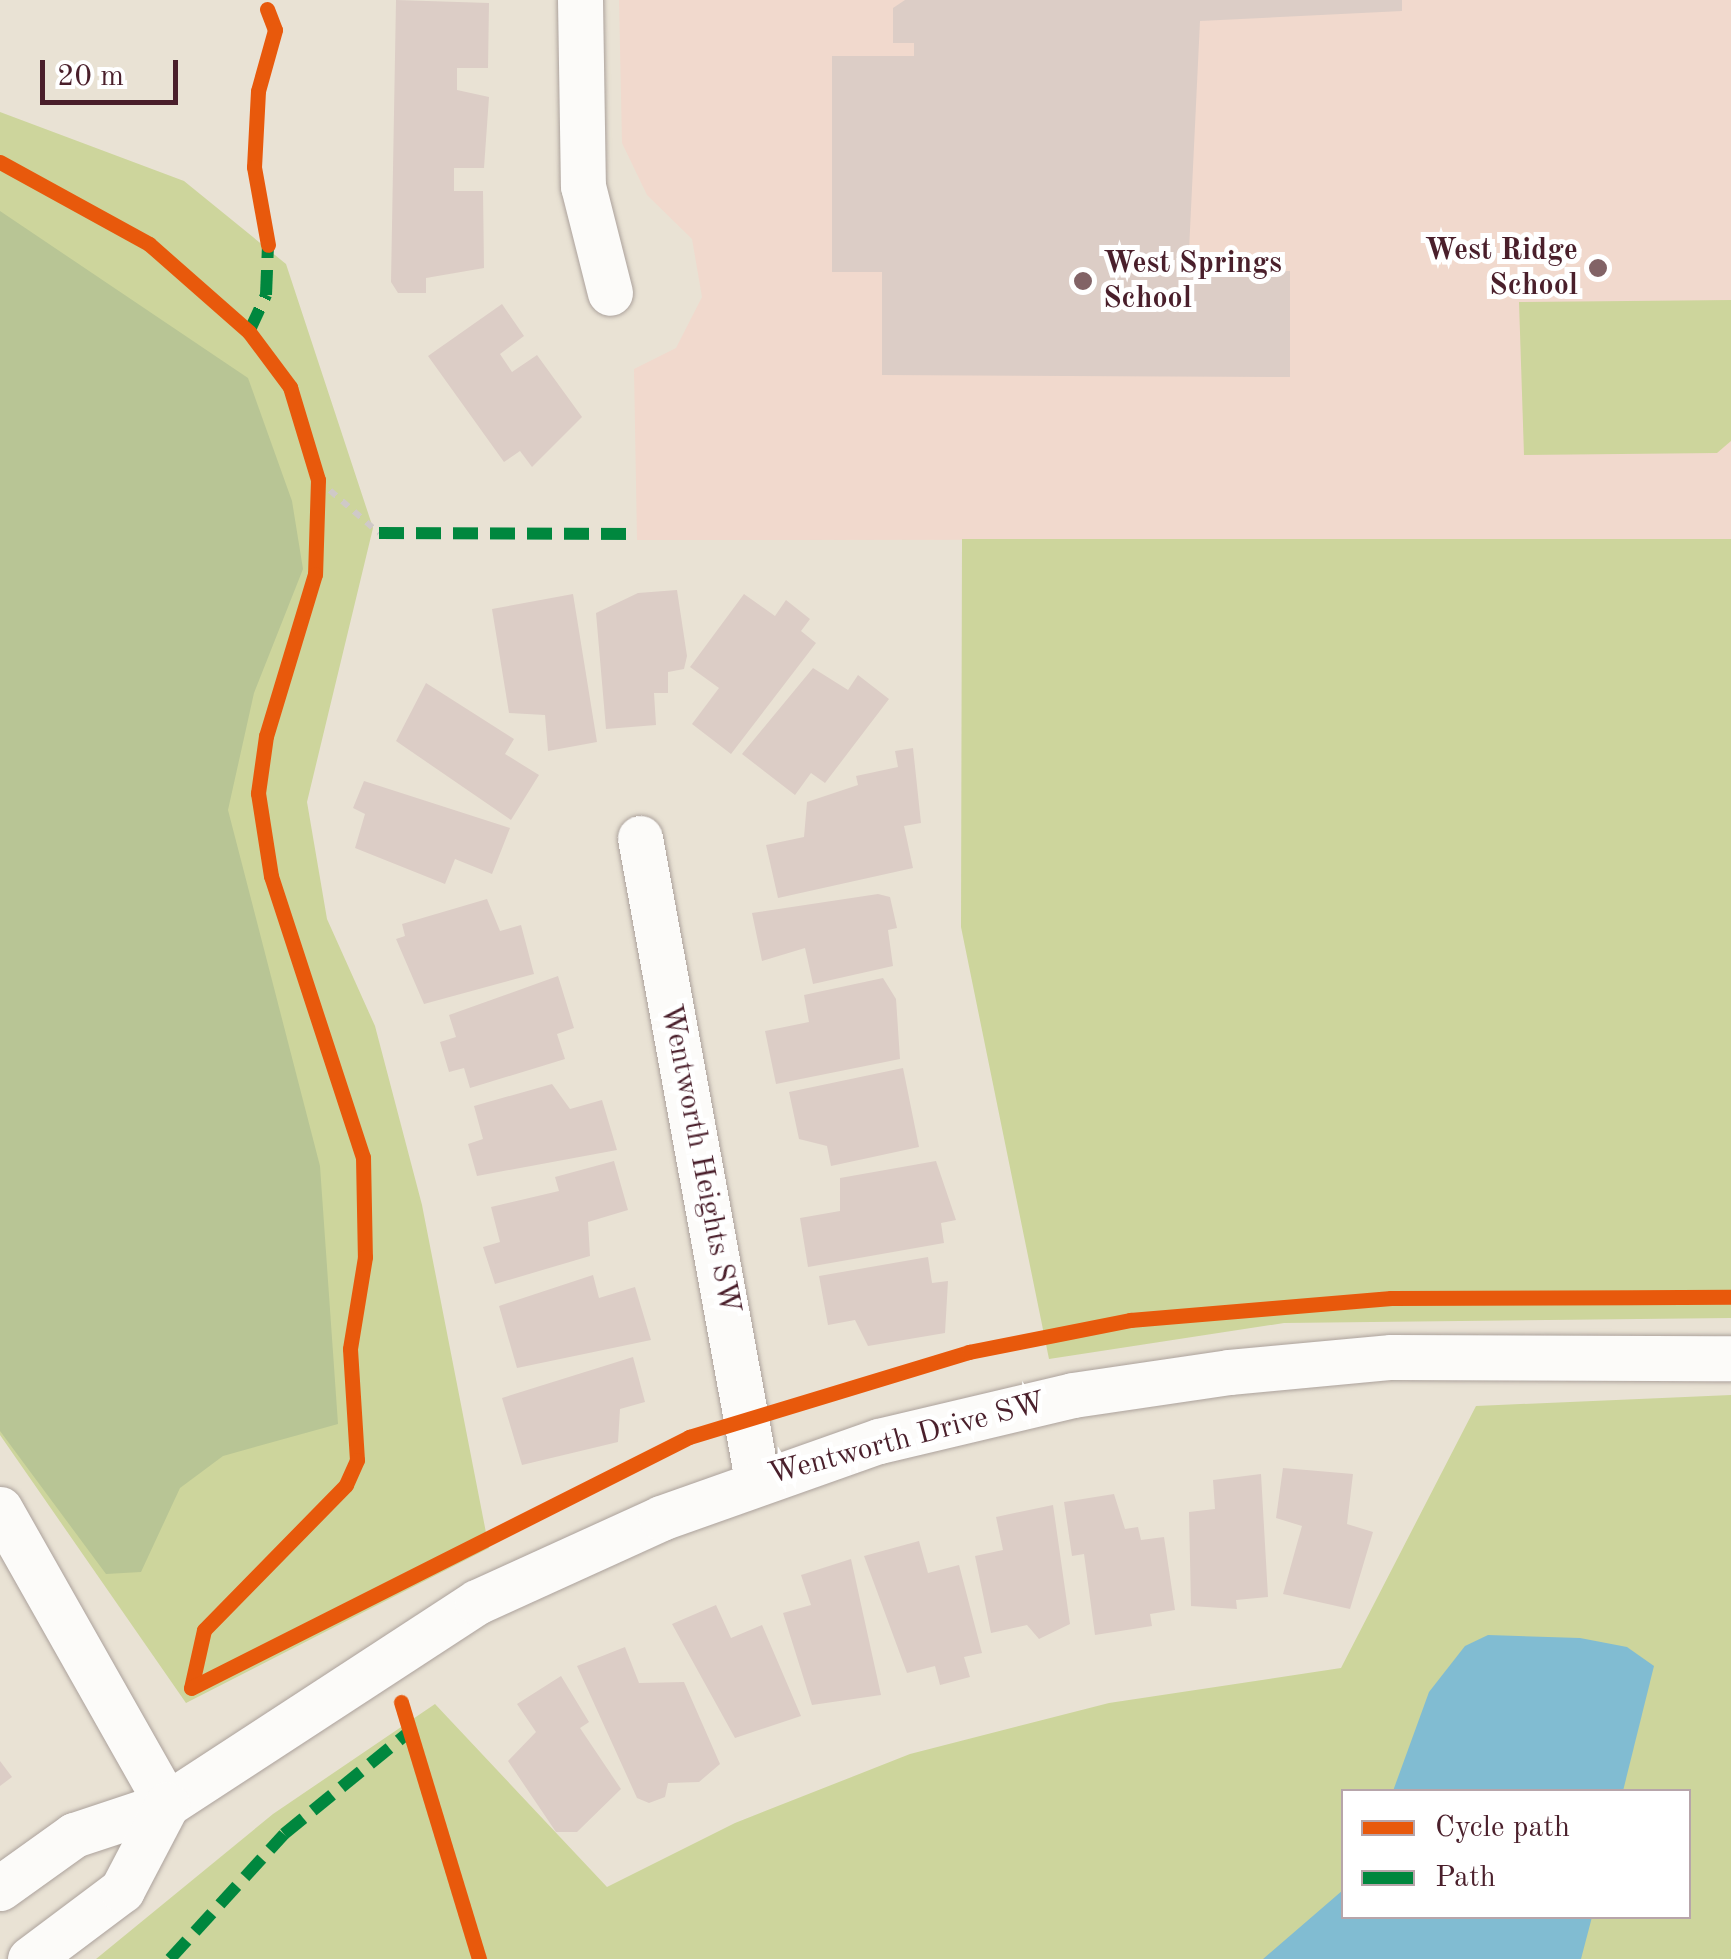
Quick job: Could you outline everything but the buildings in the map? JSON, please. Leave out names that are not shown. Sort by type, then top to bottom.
[{"type":"street","points":[[580,0],[583,186],[610,293]]},
{"type":"street","name":"Wentworth Heights SW","points":[[640,838],[757,1480]]},
{"type":"street","name":"Wentworth Drive SW","points":[[0,1888],[74,1835],[167,1804],[476,1602],[757,1480],[982,1415],[1229,1372],[1391,1357],[1731,1358]]},
{"type":"street","points":[[0,1509],[167,1804]]},
{"type":"street","name":"Wentworth Drive SW","points":[[30,1959],[122,1890],[167,1804]]},
{"type":"path","points":[[313,463],[320,518]]},
{"type":"path","points":[[318,480],[378,533]]},
{"type":"shaded area","name":"West Springs School","points":[[619,0],[1731,0],[1731,539],[637,540],[634,369],[676,348],[702,297],[692,239],[647,195],[622,143]]},
{"type":"green space","points":[[0,112],[184,181],[286,264],[373,528],[307,802],[327,919],[375,1026],[422,1205],[489,1548],[186,1703],[0,1435]]},
{"type":"green space","points":[[0,211],[248,378],[292,501],[303,569],[254,693],[228,810],[320,1166],[338,1424],[223,1456],[180,1488],[141,1572],[106,1574],[0,1431]]},
{"type":"green space","points":[[1731,300],[1731,441],[1717,453],[1524,455],[1519,302]]},
{"type":"green space","points":[[962,539],[1731,539],[1731,1318],[1284,1323],[1049,1359],[961,927]]},
{"type":"green space","points":[[1731,1395],[1731,1959],[96,1959],[273,1814],[435,1704],[607,1887],[735,1823],[910,1754],[1109,1703],[1341,1668],[1476,1406]]},
{"type":"water","points":[[1488,1635],[1580,1638],[1627,1647],[1654,1666],[1623,1789],[1394,1789],[1429,1692],[1465,1646]]},
{"type":"water","points":[[1341,1892],[1341,1919],[1591,1919],[1581,1959],[1263,1959]]},
{"type":"marked path","points":[[249,332],[266,295],[268,245]]},
{"type":"marked path","points":[[379,533],[637,534]]},
{"type":"marked path","points":[[170,1959],[284,1834],[409,1732]]},
{"type":"cycle path","points":[[267,9],[275,30],[258,91],[254,167],[268,245]]},
{"type":"cycle path","points":[[0,162],[149,244],[249,332],[290,387],[318,480],[315,574],[266,736],[258,793],[271,876],[363,1157],[365,1257],[350,1349],[357,1460],[346,1485],[204,1630],[191,1688],[689,1437],[969,1352],[1130,1320],[1391,1298],[1731,1297]]},
{"type":"cycle path","points":[[401,1702],[479,1959]]},
{"type":"place","name":"West Ridge School","points":[[1598,268]]},
{"type":"place","name":"West Springs School","points":[[1083,281]]}]
